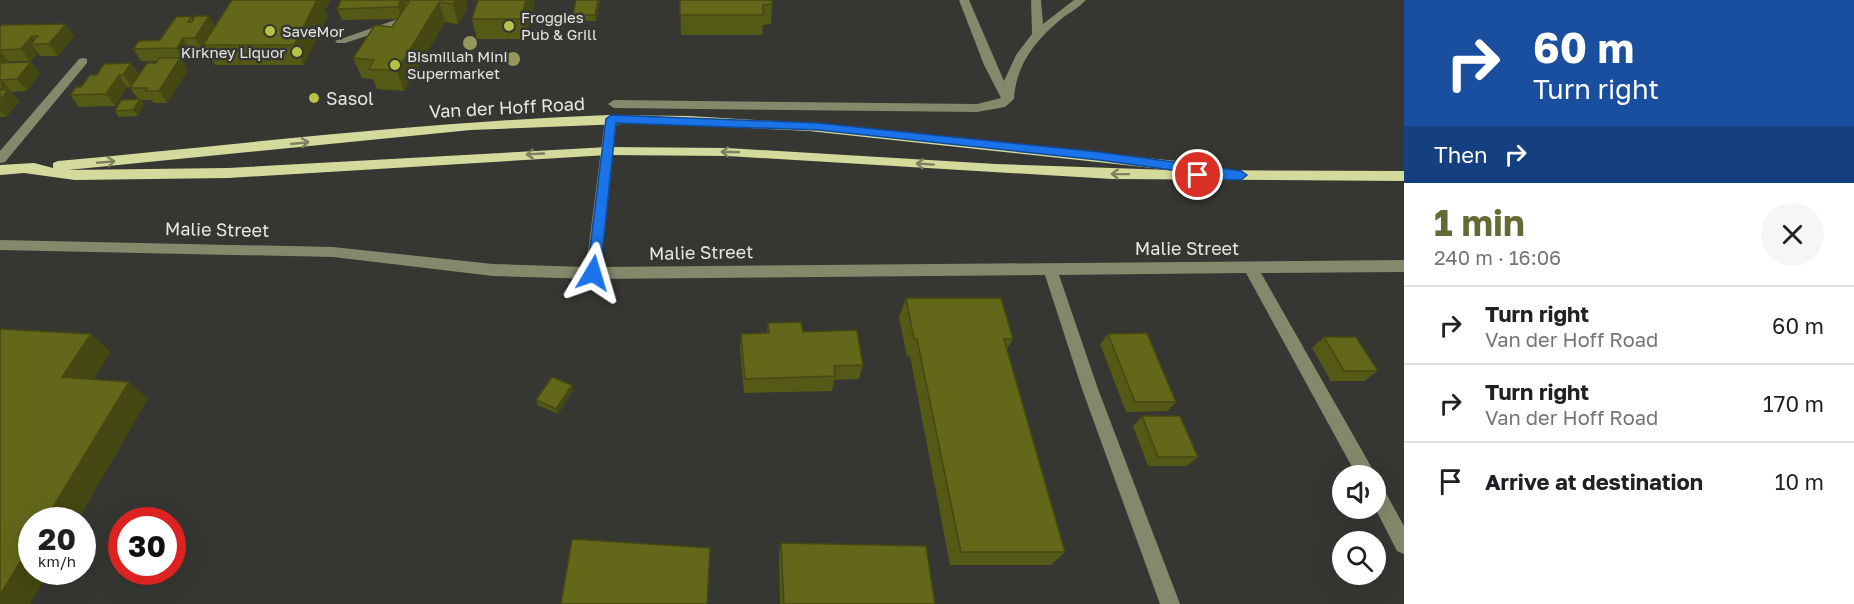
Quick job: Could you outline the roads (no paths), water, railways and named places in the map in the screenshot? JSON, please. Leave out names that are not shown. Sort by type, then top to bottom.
[{"type":"main road","name":"Van der Hoff Road","points":[[0,170],[415,130],[611,119],[818,127],[1099,156],[1241,175]]},
{"type":"main road","name":"Van der Hoff Road","points":[[26,169],[75,175],[228,173],[608,150],[727,152],[996,169],[1404,176]]},
{"type":"street","points":[[341,41],[402,21],[417,0]]},
{"type":"street","points":[[964,0],[990,65],[1008,99]]},
{"type":"street","points":[[1036,0],[1038,35]]},
{"type":"street","points":[[1008,99],[1007,88],[1016,61],[1038,35],[1081,0]]},
{"type":"street","points":[[0,159],[83,61]]},
{"type":"street","points":[[614,104],[977,108],[1001,104],[1008,99]]},
{"type":"street","points":[[593,273],[611,119]]},
{"type":"street","name":"Malie Street","points":[[0,245],[333,252],[493,270],[593,273],[1404,266]]},
{"type":"street","points":[[1250,267],[1361,465]]},
{"type":"street","points":[[1050,268],[1090,389],[1170,604]]},
{"type":"street","points":[[1386,511],[1404,545]]},
{"type":"place","name":"Froggies Pub & Grill","points":[[509,26]]},
{"type":"place","name":"SaveMor","points":[[270,31]]},
{"type":"place","name":"Kirkney Liquor","points":[[297,52]]},
{"type":"place","name":"Bismillah Mini Supermarket","points":[[395,65]]},
{"type":"place","name":"Sasol","points":[[314,98]]}]
